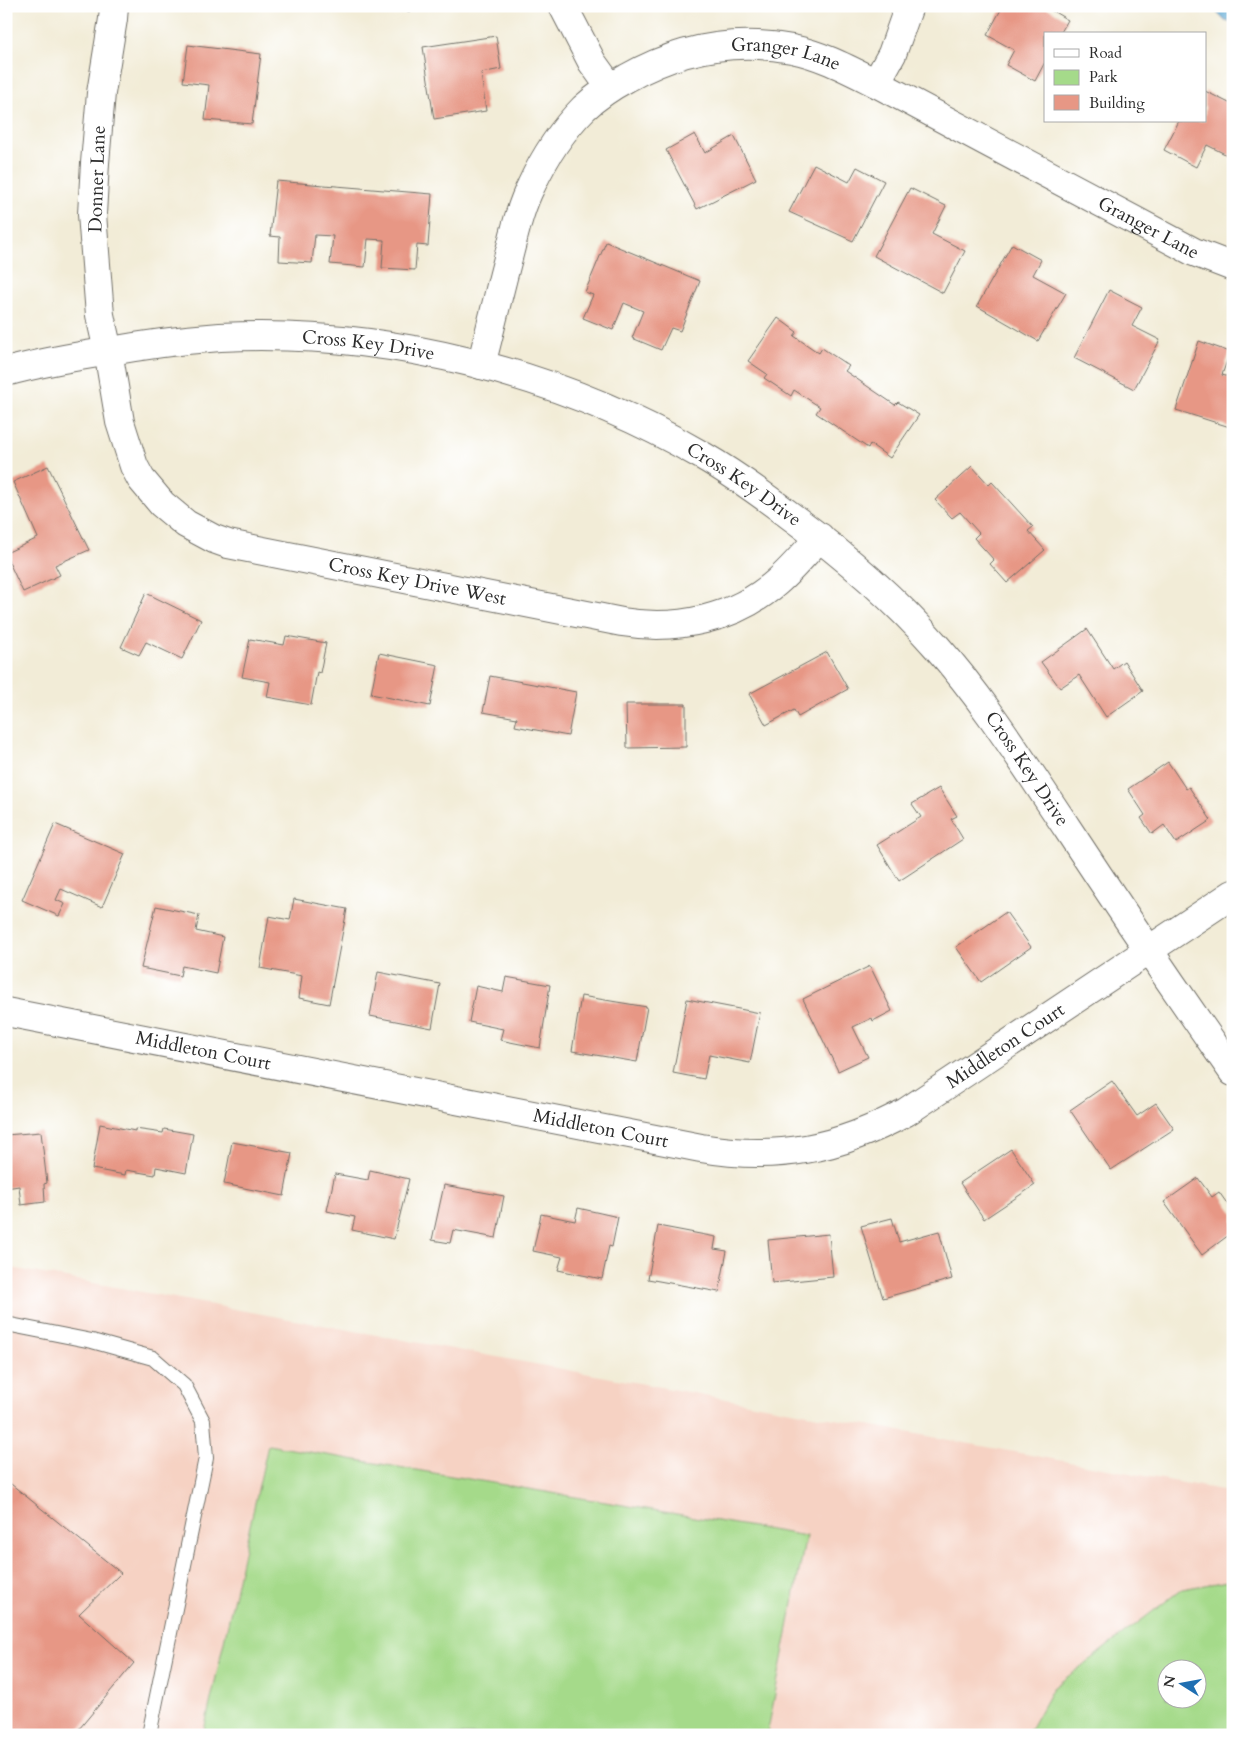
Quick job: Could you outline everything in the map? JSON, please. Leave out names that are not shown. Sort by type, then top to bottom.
[{"type":"street","name":"Donner Lane","points":[[108,351],[99,306],[92,214],[98,120],[114,6]]},
{"type":"street","points":[[563,6],[592,62],[610,88]]},
{"type":"street","points":[[876,82],[892,54],[909,6]]},
{"type":"street","name":"Granger Lane","points":[[481,365],[519,216],[531,186],[554,144],[584,108],[610,88],[646,68],[681,53],[728,45],[770,46],[810,54],[838,64],[876,82],[1194,252],[1233,268]]},
{"type":"street","name":"Cross Key Drive","points":[[6,372],[60,359],[146,344],[222,337],[329,339],[422,351],[513,373],[573,394],[644,425],[714,462],[820,537],[881,589],[931,640],[978,694],[1148,950],[1233,1072]]},
{"type":"street","name":"Cross Key Drive West","points":[[108,351],[120,422],[134,466],[141,480],[173,515],[200,532],[228,544],[622,622],[654,626],[705,620],[735,609],[750,601],[783,576],[820,537]]},
{"type":"street","name":"Middleton Court","points":[[6,1012],[701,1148],[733,1153],[774,1153],[814,1148],[846,1140],[863,1134],[899,1116],[920,1104],[1233,894]]},
{"type":"lane","points":[[6,1324],[92,1341],[153,1358],[184,1385],[203,1421],[206,1458],[149,1735]]},
{"type":"shaded area","points":[[6,1267],[1233,1492],[1233,1735],[6,1735]]},
{"type":"green space","points":[[268,1445],[806,1536],[767,1735],[203,1735]]},
{"type":"green space","points":[[1233,1580],[1233,1735],[1027,1735],[1053,1688],[1182,1589]]},
{"type":"water","points":[[1211,6],[1233,6],[1233,23],[1225,21]]},
{"type":"building","points":[[406,6],[422,6],[422,7],[408,12]]},
{"type":"building","points":[[1003,6],[1044,6],[1068,20],[1061,32],[1044,32],[1044,64],[1035,81],[1006,65],[1014,50],[987,35]]},
{"type":"building","points":[[496,36],[501,69],[481,73],[486,111],[434,119],[423,47]]},
{"type":"building","points":[[188,45],[261,54],[252,124],[205,120],[209,85],[183,82]]},
{"type":"building","points":[[1206,92],[1233,105],[1233,158],[1207,145],[1196,167],[1164,150],[1178,122],[1206,122]]},
{"type":"building","points":[[695,134],[705,153],[734,136],[756,179],[697,209],[666,150]]},
{"type":"building","points":[[814,164],[849,182],[857,167],[884,181],[853,241],[789,212]]},
{"type":"building","points":[[276,181],[432,194],[428,246],[417,245],[415,270],[382,268],[384,240],[368,239],[365,267],[330,264],[333,236],[315,235],[312,263],[279,261],[280,237],[270,236]]},
{"type":"building","points":[[910,188],[946,206],[932,234],[965,251],[943,293],[874,256]]},
{"type":"building","points":[[606,242],[700,281],[680,331],[671,328],[661,350],[632,338],[643,311],[624,303],[613,330],[583,318],[593,295],[585,292]]},
{"type":"building","points":[[1012,244],[1041,260],[1033,275],[1066,293],[1038,341],[977,306]]},
{"type":"building","points":[[1109,290],[1142,307],[1132,326],[1160,340],[1134,389],[1074,358]]},
{"type":"building","points":[[778,318],[797,332],[794,336],[819,353],[822,348],[849,366],[845,371],[895,405],[898,402],[919,415],[890,458],[870,444],[868,448],[816,413],[820,407],[794,390],[791,396],[764,378],[767,374],[748,361]]},
{"type":"building","points":[[1199,341],[1230,352],[1222,375],[1233,378],[1233,428],[1176,410]]},
{"type":"building","points":[[48,466],[89,550],[55,565],[60,575],[23,592],[6,553],[38,538],[13,482]]},
{"type":"building","points":[[972,466],[989,485],[992,482],[1033,527],[1028,531],[1045,550],[1007,583],[990,564],[994,560],[974,538],[979,533],[960,512],[952,518],[935,500]]},
{"type":"building","points":[[146,593],[201,620],[182,659],[146,642],[139,655],[121,647]]},
{"type":"building","points":[[1087,629],[1113,669],[1124,661],[1143,691],[1106,717],[1079,675],[1060,688],[1041,662]]},
{"type":"building","points":[[286,636],[326,643],[320,673],[317,672],[311,705],[267,697],[270,682],[242,677],[250,639],[284,645]]},
{"type":"building","points":[[827,652],[848,689],[798,717],[794,710],[766,725],[749,694]]},
{"type":"building","points":[[379,653],[438,665],[430,706],[371,694]]},
{"type":"building","points":[[490,676],[576,692],[568,736],[515,726],[517,718],[483,712]]},
{"type":"building","points":[[626,704],[686,704],[686,747],[627,748]]},
{"type":"building","points":[[1168,762],[1186,789],[1189,787],[1211,820],[1176,843],[1164,825],[1152,834],[1141,818],[1145,815],[1128,789]]},
{"type":"building","points":[[939,788],[957,816],[951,819],[963,839],[899,881],[877,845],[921,817],[912,804]]},
{"type":"building","points":[[55,824],[125,854],[102,907],[61,889],[56,900],[65,904],[59,916],[22,900]]},
{"type":"building","points":[[294,899],[347,909],[329,1004],[299,998],[302,976],[260,968],[269,916],[290,920]]},
{"type":"building","points":[[156,906],[199,915],[196,931],[223,937],[216,973],[182,966],[180,976],[141,968]]},
{"type":"building","points":[[1006,912],[1031,947],[981,982],[956,947]]},
{"type":"building","points":[[870,966],[892,1011],[873,1021],[872,1018],[853,1027],[868,1057],[838,1071],[803,999]]},
{"type":"building","points":[[378,972],[440,984],[432,1028],[370,1016]]},
{"type":"building","points":[[506,977],[550,985],[540,1048],[500,1040],[503,1029],[469,1022],[476,986],[503,992]]},
{"type":"building","points":[[581,996],[647,1007],[637,1062],[572,1051]]},
{"type":"building","points":[[687,999],[760,1013],[750,1063],[709,1055],[704,1079],[673,1073]]},
{"type":"building","points":[[1112,1081],[1137,1116],[1156,1103],[1174,1129],[1111,1170],[1070,1110]]},
{"type":"building","points":[[100,1124],[135,1131],[135,1129],[163,1133],[164,1129],[193,1134],[186,1173],[156,1167],[155,1175],[126,1170],[125,1175],[92,1169]]},
{"type":"building","points":[[41,1132],[47,1183],[44,1184],[45,1202],[21,1205],[19,1186],[6,1188],[6,1135]]},
{"type":"building","points":[[232,1142],[292,1153],[284,1196],[224,1184]]},
{"type":"building","points":[[1011,1149],[1035,1185],[984,1219],[960,1183]]},
{"type":"building","points":[[370,1170],[409,1179],[394,1239],[352,1230],[355,1217],[327,1211],[335,1174],[368,1180]]},
{"type":"building","points":[[1198,1178],[1212,1197],[1219,1192],[1233,1212],[1233,1232],[1202,1255],[1164,1202]]},
{"type":"building","points":[[444,1185],[504,1196],[496,1238],[453,1230],[450,1243],[432,1240]]},
{"type":"building","points":[[578,1208],[618,1217],[612,1247],[609,1246],[602,1279],[558,1270],[562,1257],[533,1251],[541,1214],[575,1221]]},
{"type":"building","points":[[892,1218],[899,1242],[939,1231],[952,1279],[883,1298],[861,1226]]},
{"type":"building","points":[[658,1226],[716,1237],[714,1249],[727,1251],[719,1292],[648,1279]]},
{"type":"building","points":[[829,1234],[833,1277],[772,1283],[768,1240]]},
{"type":"building","points":[[6,1480],[121,1573],[79,1614],[134,1663],[74,1735],[6,1735]]}]
